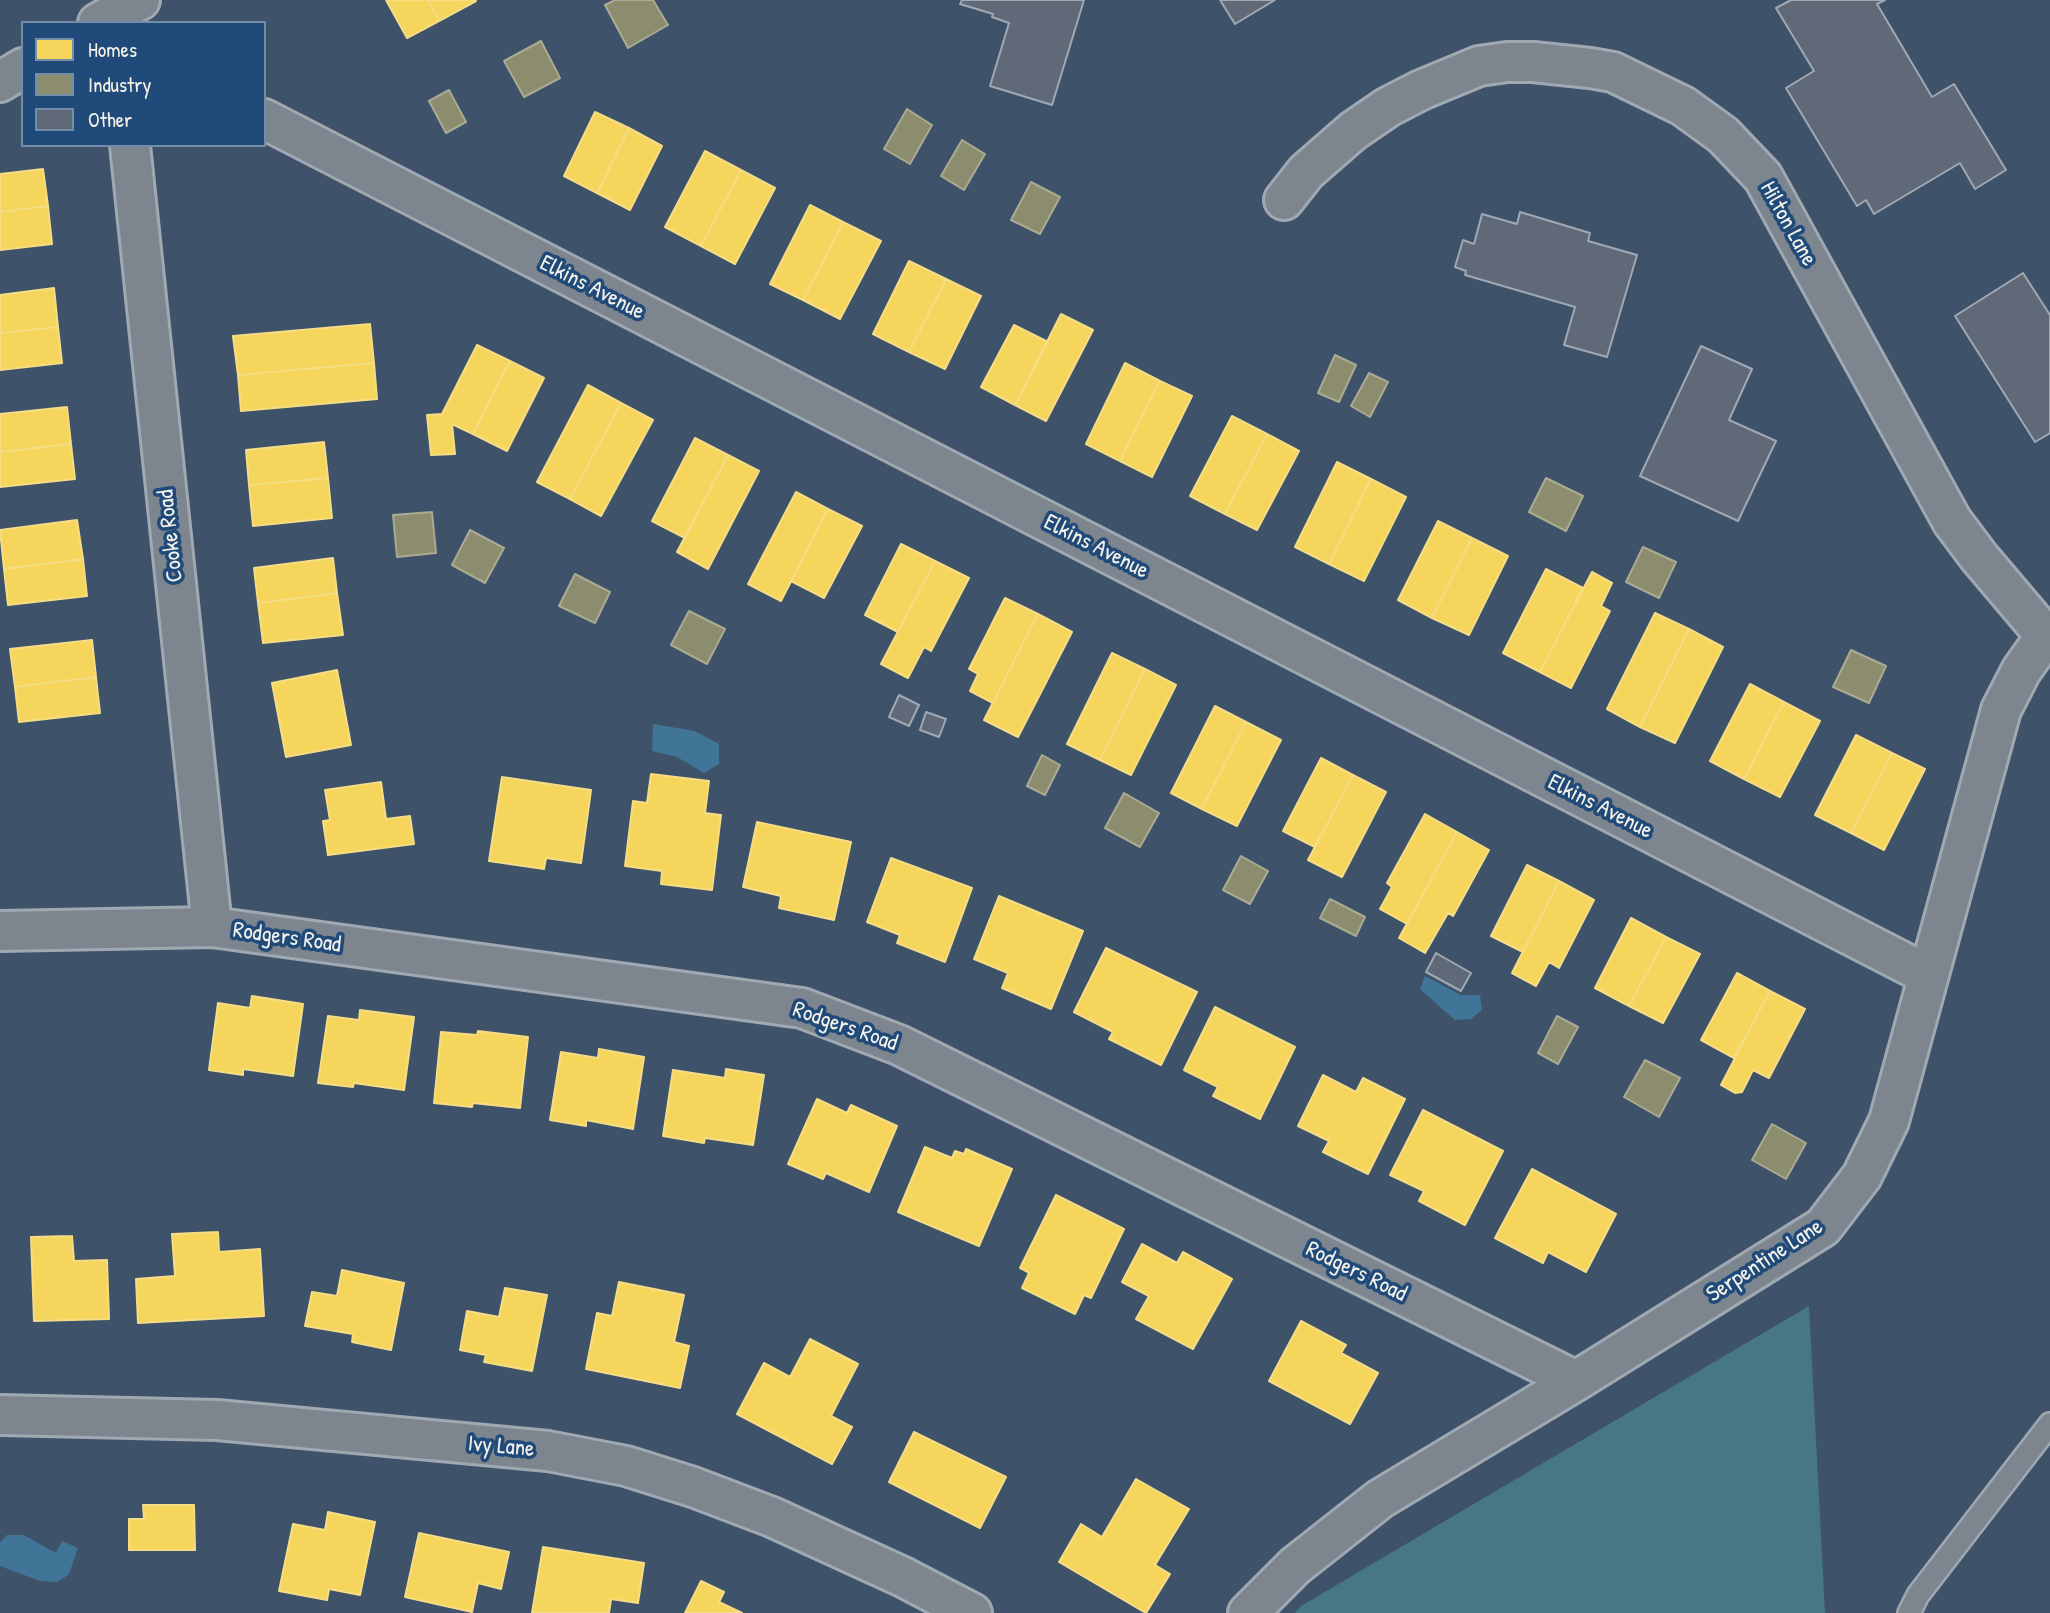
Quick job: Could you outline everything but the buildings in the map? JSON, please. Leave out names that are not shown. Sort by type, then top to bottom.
[{"type":"street","points":[[102,21],[140,0]]},
{"type":"street","name":"Hilton Lane","points":[[1284,200],[1306,172],[1353,131],[1388,107],[1479,66],[1520,62],[1565,64],[1613,72],[1683,106],[1723,135],[1763,177],[1952,521],[1979,557],[2048,633]]},
{"type":"street","points":[[0,82],[21,69]]},
{"type":"street","name":"Elkins Avenue","points":[[266,120],[1928,975]]},
{"type":"street","name":"Cooke Road","points":[[130,147],[212,928]]},
{"type":"street","name":"Serpentine Lane","points":[[1248,1613],[1294,1566],[1380,1499],[1823,1227],[1861,1176],[1889,1121],[2001,710],[2021,671],[2048,633]]},
{"type":"street","name":"Rodgers Road","points":[[0,932],[212,928],[802,1008],[899,1045],[1576,1381]]},
{"type":"street","name":"Ivy Lane","points":[[0,1415],[217,1420],[548,1451],[626,1466],[693,1487],[772,1517],[903,1577],[972,1613]]},
{"type":"lane","points":[[1909,1613],[1918,1595],[2050,1424]]},
{"type":"shaded area","points":[[653,724],[695,731],[719,744],[719,764],[704,773],[677,757],[652,751]]},
{"type":"shaded area","points":[[1425,976],[1461,995],[1480,995],[1482,1010],[1471,1019],[1455,1020],[1420,989]]},
{"type":"shaded area","points":[[1809,1306],[1825,1613],[1295,1613],[1301,1606]]},
{"type":"shaded area","points":[[7,1535],[24,1535],[56,1553],[62,1541],[78,1548],[69,1574],[58,1582],[40,1581],[0,1566],[0,1542]]}]
